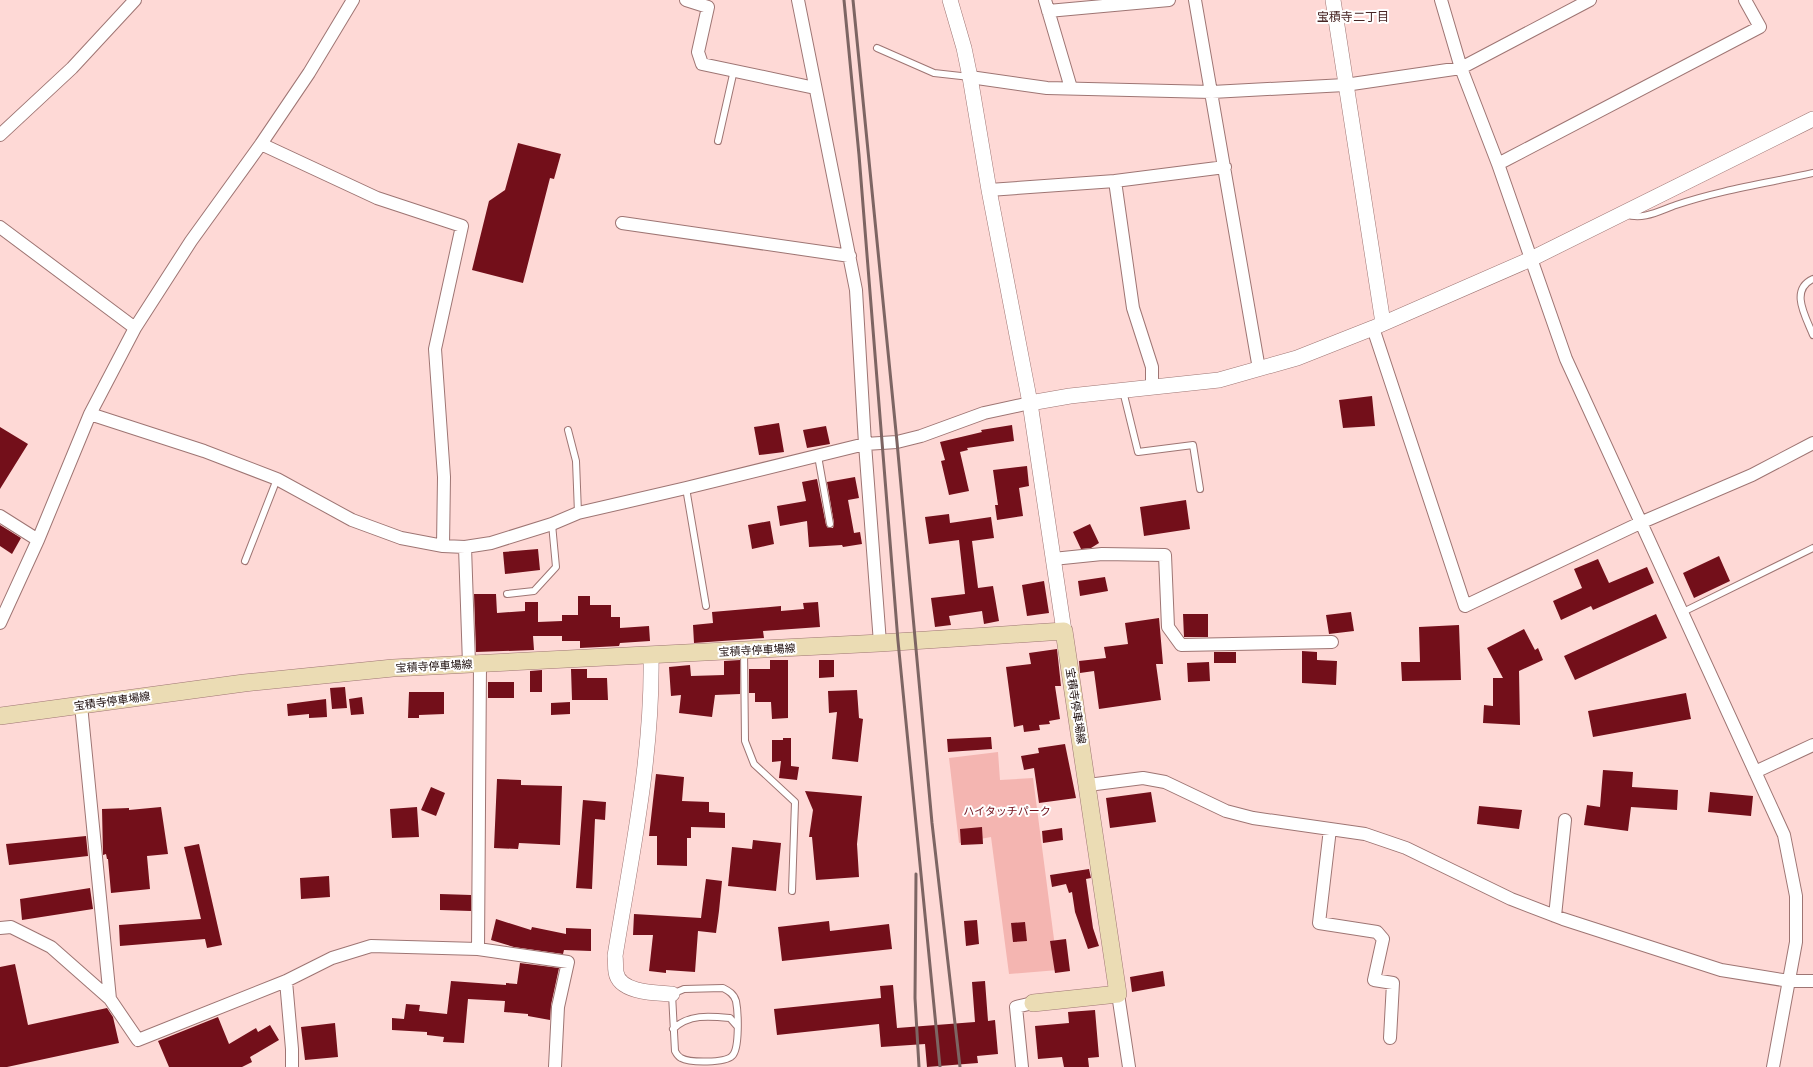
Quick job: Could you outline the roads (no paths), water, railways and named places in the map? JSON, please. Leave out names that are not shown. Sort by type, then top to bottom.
[{"type":"main road","name":"宝積寺停車場線","points":[[0,716],[333,673],[393,668],[880,643],[1064,631],[1118,994]]},
{"type":"main road","points":[[1033,1003],[1118,994]]},
{"type":"street","points":[[0,135],[72,68],[135,0]]},
{"type":"street","points":[[0,623],[38,540],[90,414],[135,328],[191,241],[261,144],[309,73],[353,0]]},
{"type":"street","points":[[686,0],[700,2],[708,7],[698,52],[702,64],[815,88]]},
{"type":"street","points":[[950,0],[964,48],[970,77],[989,190],[1030,403],[1064,631]]},
{"type":"street","points":[[1070,88],[1047,5],[1169,0]]},
{"type":"street","points":[[1195,0],[1259,369]]},
{"type":"street","points":[[1333,0],[1378,325],[1465,606],[1640,523],[1752,475],[1813,443]]},
{"type":"street","points":[[1441,0],[1461,68],[1498,164],[1566,359],[1681,613],[1784,835],[1796,896],[1796,942],[1773,1067]]},
{"type":"street","points":[[970,77],[1047,88],[1212,92],[1345,85],[1461,68],[1590,0]]},
{"type":"street","points":[[1498,164],[1760,27],[1744,0]]},
{"type":"street","points":[[796,1],[850,256],[857,297],[865,444],[880,643]]},
{"type":"street","points":[[90,414],[204,451],[277,479],[352,520],[401,538],[443,546],[465,547],[491,543],[552,524],[578,513],[865,444],[897,442],[921,436],[984,413],[1030,403],[1123,390],[1220,380],[1297,358],[1531,259],[1813,119]]},
{"type":"street","points":[[261,144],[378,198],[462,226],[435,349],[444,477],[443,546]]},
{"type":"street","points":[[989,190],[1115,181],[1224,167]]},
{"type":"street","points":[[1115,181],[1133,308],[1152,367],[1152,387]]},
{"type":"street","points":[[622,223],[850,256]]},
{"type":"street","points":[[0,227],[135,328]]},
{"type":"street","points":[[0,516],[38,540]]},
{"type":"street","points":[[465,547],[475,664],[478,949]]},
{"type":"street","points":[[1054,559],[1102,554],[1165,555],[1168,627],[1181,645],[1332,642]]},
{"type":"street","points":[[651,655],[652,693],[648,745],[616,956],[616,974],[626,986],[641,992],[672,994]]},
{"type":"street","points":[[81,705],[110,999]]},
{"type":"street","points":[[1755,772],[1813,745]]},
{"type":"street","points":[[1088,785],[1143,778],[1165,782],[1226,812],[1253,818],[1365,834],[1406,848],[1511,899],[1555,916],[1721,970],[1789,980],[1813,981]]},
{"type":"street","points":[[1555,916],[1565,820]]},
{"type":"street","points":[[1330,829],[1319,923],[1377,932],[1382,939],[1374,980],[1393,983],[1390,1038]]},
{"type":"street","points":[[0,928],[11,926],[51,947],[110,999],[138,1040],[286,981],[332,958],[372,946],[478,949],[568,962],[558,1007],[555,1067]]},
{"type":"street","points":[[286,981],[292,1049],[292,1067]]},
{"type":"street","points":[[1118,994],[1129,1067]]},
{"type":"street","points":[[1022,1067],[1016,1007],[1033,1003]]},
{"type":"lane","points":[[877,48],[934,73],[970,77]]},
{"type":"lane","points":[[718,141],[734,70]]},
{"type":"lane","points":[[1623,213],[1633,217],[1648,215],[1691,200],[1813,174]]},
{"type":"lane","points":[[1813,279],[1805,283],[1801,288],[1800,296],[1802,306],[1813,335]]},
{"type":"lane","points":[[1123,390],[1138,452],[1193,446],[1200,489]]},
{"type":"lane","points":[[568,430],[576,461],[578,513]]},
{"type":"lane","points":[[818,456],[830,524]]},
{"type":"lane","points":[[245,561],[277,479]]},
{"type":"lane","points":[[686,488],[706,606]]},
{"type":"lane","points":[[507,594],[534,591],[556,567],[552,524]]},
{"type":"lane","points":[[1681,613],[1813,548]]},
{"type":"lane","points":[[744,650],[745,741],[754,764],[795,802],[792,891]]},
{"type":"lane","points":[[724,988],[731,992],[736,1000],[737,1026],[737,1047],[732,1056],[720,1061],[689,1061],[681,1058],[675,1051],[672,994],[684,989],[724,988]]},
{"type":"lane","points":[[673,1029],[682,1021],[690,1018],[730,1018],[737,1026]]},
{"type":"railway","points":[[844,0],[859,155],[898,641],[940,1067]]},
{"type":"railway","points":[[853,0],[897,442],[932,823],[960,1067]]},
{"type":"railway","points":[[916,874],[915,998],[919,1067]]},
{"type":"district","name":"宝積寺二丁目","points":[[1353,17]]},
{"type":"park label","name":"ハイタッチパーク","points":[[1007,811]]}]
